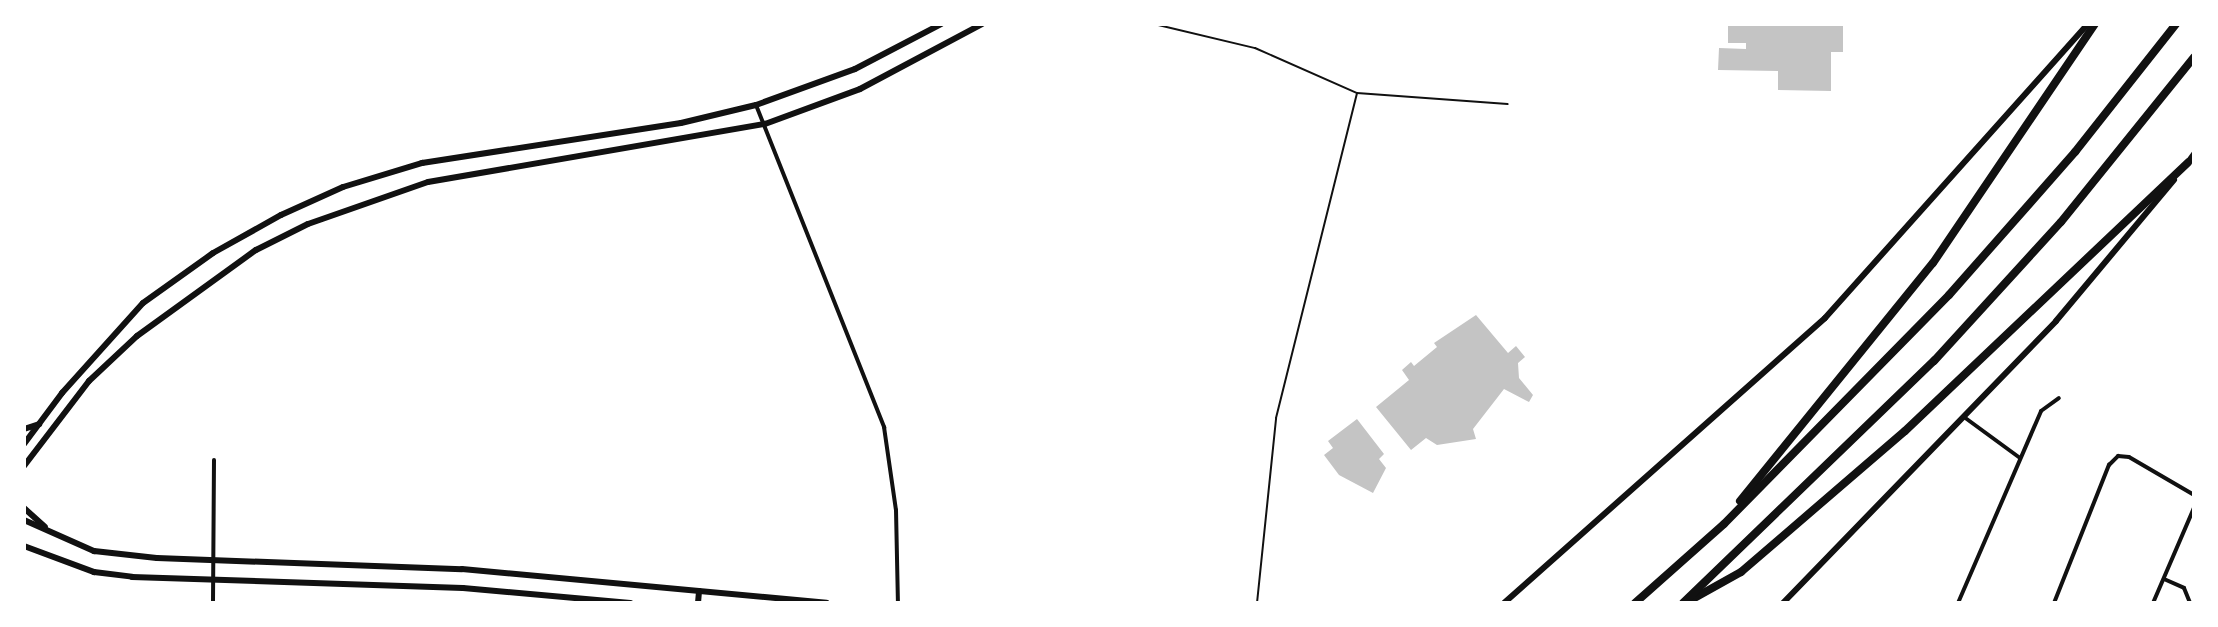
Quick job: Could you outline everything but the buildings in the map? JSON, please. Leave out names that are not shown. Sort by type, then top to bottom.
[{"type":"highway","points":[[1724,524],[1779,446],[1933,263],[2095,24]]},
{"type":"highway","points":[[1635,603],[1724,524],[1992,248],[2176,24]]},
{"type":"highway","points":[[1684,603],[1934,361],[2061,222],[2194,57]]},
{"type":"highway","points":[[1684,603],[1741,572],[1905,431],[2188,162]]},
{"type":"main road","points":[[24,444],[91,358],[172,280],[281,215],[343,187],[422,163],[681,123],[756,105],[855,69],[941,24]]},
{"type":"main road","points":[[24,466],[89,381],[137,336],[256,250],[308,224],[428,182],[765,124],[860,89],[982,24]]},
{"type":"main road","points":[[1504,603],[1825,318],[2088,24]]},
{"type":"main road","points":[[1783,603],[2056,321],[2194,154]]},
{"type":"main road","points":[[24,429],[39,424]]},
{"type":"main road","points":[[24,508],[57,537]]},
{"type":"main road","points":[[24,520],[94,551],[538,576],[826,603]]},
{"type":"main road","points":[[24,546],[94,572],[536,594],[630,603]]},
{"type":"main road","points":[[536,594],[538,576]]},
{"type":"main road","points":[[698,603],[699,591]]},
{"type":"street","points":[[756,105],[884,427],[896,510],[898,603]]},
{"type":"street","points":[[1958,603],[2041,411],[2059,398]]},
{"type":"street","points":[[1964,417],[2021,458]]},
{"type":"street","points":[[2054,603],[2109,465],[2118,456],[2129,457],[2194,495]]},
{"type":"street","points":[[213,603],[214,460]]},
{"type":"street","points":[[2153,603],[2194,508]]},
{"type":"street","points":[[2164,579],[2184,588],[2190,603]]},
{"type":"lane","points":[[1093,24],[1142,24]]},
{"type":"lane","points":[[1154,24],[1255,48],[1357,93],[1508,104]]},
{"type":"lane","points":[[1257,603],[1276,418],[1357,93]]}]
